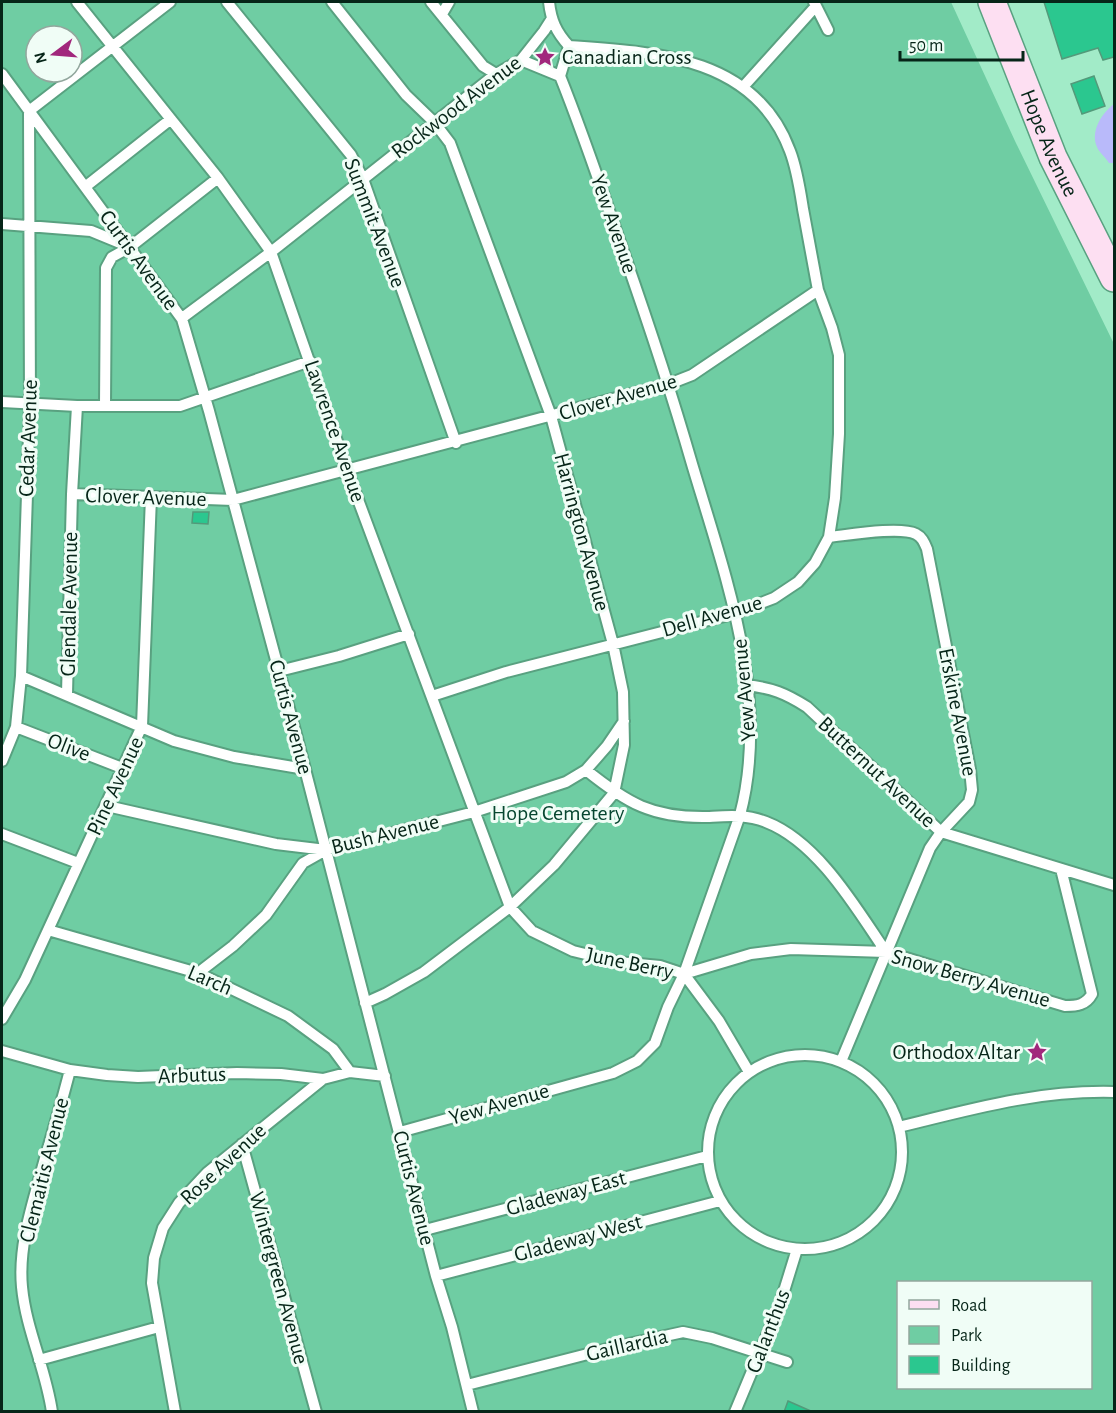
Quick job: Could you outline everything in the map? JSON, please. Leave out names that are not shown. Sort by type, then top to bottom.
[{"type":"main road","name":"Hope Avenue","points":[[992,2],[1053,157],[1114,278]]},
{"type":"lane","name":"Lawrence Avenue","points":[[77,2],[218,178],[271,252],[347,470],[510,907]]},
{"type":"lane","points":[[29,111],[170,2]]},
{"type":"lane","name":"Summit Avenue","points":[[227,2],[351,155],[363,179],[456,443]]},
{"type":"lane","name":"Harrington Avenue","points":[[332,2],[406,95],[434,122],[450,143],[551,416],[613,644],[623,692],[624,720],[624,745],[614,794],[554,865],[510,907],[424,972],[365,1003]]},
{"type":"lane","points":[[431,2],[483,66],[496,74]]},
{"type":"lane","points":[[441,14],[449,2]]},
{"type":"lane","points":[[549,2],[551,20],[569,46],[644,51],[691,62],[734,80],[756,97],[778,124],[790,152],[799,185],[818,290]]},
{"type":"lane","points":[[743,87],[815,4],[828,30]]},
{"type":"lane","name":"Rockwood Avenue","points":[[182,318],[271,252],[496,74],[521,60],[551,20]]},
{"type":"lane","points":[[521,60],[560,76],[569,46]]},
{"type":"lane","name":"Curtis Avenue","points":[[2,74],[182,318],[279,671],[473,1412]]},
{"type":"lane","name":"Yew Avenue","points":[[400,1132],[613,1073],[637,1061],[655,1043],[684,974],[746,793],[750,758],[747,685],[736,613],[669,384],[560,76]]},
{"type":"lane","name":"Cedar Avenue","points":[[2,757],[16,727],[21,676],[30,404],[29,111]]},
{"type":"lane","points":[[85,187],[171,119]]},
{"type":"lane","points":[[105,405],[106,268],[112,258],[130,247],[218,178]]},
{"type":"lane","points":[[2,224],[91,231],[130,247]]},
{"type":"lane","name":"Clover Avenue","points":[[72,494],[233,500],[456,443],[669,384],[692,375],[818,290]]},
{"type":"lane","name":"Dell Avenue","points":[[432,696],[506,672],[736,613],[774,598],[798,582],[815,563],[829,537],[836,498],[839,355],[818,290]]},
{"type":"lane","points":[[2,402],[77,406],[180,406],[310,361]]},
{"type":"lane","name":"Glendale Avenue","points":[[67,694],[72,494],[77,406]]},
{"type":"lane","name":"Pine Avenue","points":[[2,1019],[25,980],[142,726],[151,497]]},
{"type":"lane","name":"Erskine Avenue","points":[[829,537],[893,531],[914,532],[923,539],[927,549],[970,769],[972,790],[969,802],[940,832],[930,848],[842,1059]]},
{"type":"lane","points":[[279,671],[339,656],[409,634]]},
{"type":"lane","points":[[21,676],[174,741],[234,757],[305,769]]},
{"type":"lane","name":"Butternut Avenue","points":[[747,685],[767,687],[786,694],[807,707],[940,832],[1114,885]]},
{"type":"lane","name":"Bush Avenue","points":[[107,806],[276,844],[326,850],[474,812],[566,782],[586,770],[607,746],[624,720]]},
{"type":"lane","name":"Olive","points":[[16,727],[122,768]]},
{"type":"lane","points":[[586,770],[614,794],[651,811],[681,817],[740,815],[766,822],[794,838],[813,855],[840,886],[886,952]]},
{"type":"lane","points":[[2,834],[78,863]]},
{"type":"lane","points":[[198,973],[233,946],[266,915],[303,862],[326,850]]},
{"type":"lane","name":"Snow Berry Avenue","points":[[684,974],[751,954],[791,949],[886,952],[1065,1006],[1077,1005],[1088,1000],[1092,994],[1061,869]]},
{"type":"lane","name":"June Berry","points":[[510,907],[532,930],[573,951],[618,962],[660,966],[684,974],[719,1021],[749,1072]]},
{"type":"lane","name":"Larch","points":[[48,930],[198,973],[288,1016],[333,1049],[350,1072]]},
{"type":"lane","name":"Arbutus","points":[[2,1051],[70,1070],[107,1075],[138,1077],[237,1073],[281,1074],[323,1079],[350,1072],[385,1076]]},
{"type":"lane","points":[[824,1054],[842,1059],[875,1083],[885,1096],[899,1127],[902,1151],[898,1184],[885,1210],[866,1229],[844,1241],[823,1248],[797,1249],[775,1243],[756,1233],[720,1201],[706,1168],[708,1140],[716,1114],[731,1090],[749,1072],[773,1060],[788,1056],[824,1054]]},
{"type":"lane","name":"Clemaitis Avenue","points":[[52,1412],[49,1390],[28,1320],[22,1286],[24,1242],[31,1207],[70,1070]]},
{"type":"lane","name":"Rose Avenue","points":[[175,1412],[152,1283],[154,1258],[163,1228],[179,1203],[207,1173],[323,1079]]},
{"type":"lane","points":[[899,1127],[1018,1098],[1057,1093],[1114,1092]]},
{"type":"lane","name":"Wintergreen Avenue","points":[[242,1144],[316,1412]]},
{"type":"lane","name":"Gladeway East","points":[[425,1230],[707,1156]]},
{"type":"lane","name":"Gladeway West","points":[[436,1276],[720,1201]]},
{"type":"lane","name":"Galanthus","points":[[735,1412],[780,1305],[797,1249]]},
{"type":"lane","points":[[39,1360],[159,1327]]},
{"type":"lane","name":"Gaillardia","points":[[466,1385],[673,1333],[691,1333],[787,1362]]},
{"type":"green space","name":"Hope Cemetery","points":[[2,2],[951,2],[1015,141],[1114,344],[1114,1411],[2,1412]]},
{"type":"water","points":[[1114,104],[1114,163],[1109,163],[1097,147],[1095,135],[1098,123]]},
{"type":"building","points":[[1044,2],[1114,2],[1114,57],[1103,60],[1098,48],[1062,59]]},
{"type":"building","points":[[1094,76],[1105,106],[1082,114],[1071,84]]},
{"type":"building","points":[[193,512],[209,512],[208,524],[192,523]]},
{"type":"building","points":[[788,1401],[813,1412],[784,1412]]},
{"type":"place","name":"Canadian Cross","points":[[545,57]]},
{"type":"place","name":"Orthodox Altar","points":[[1037,1052]]}]
